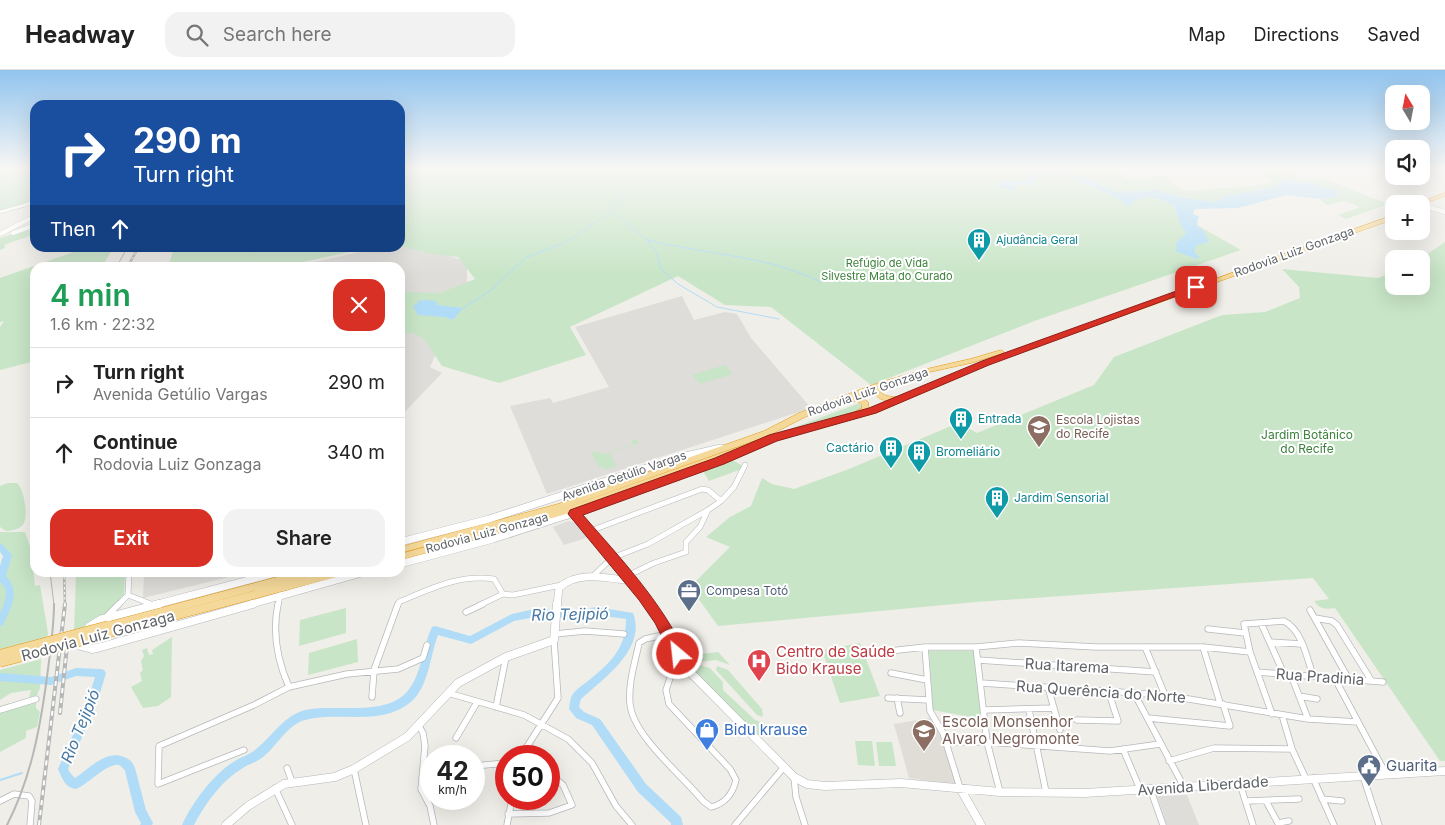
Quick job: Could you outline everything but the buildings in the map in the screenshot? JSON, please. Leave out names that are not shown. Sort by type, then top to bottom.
[{"type":"highway","name":"Rodovia Luiz Gonzaga","points":[[405,549],[558,507],[767,433],[802,415],[880,385],[924,371],[971,361],[1001,352],[1385,216]]},
{"type":"highway","name":"Rodovia Luiz Gonzaga","points":[[405,556],[563,512],[773,438],[855,416],[902,399],[992,360],[1385,220]]},
{"type":"highway","points":[[880,385],[877,392],[880,396],[902,399]]},
{"type":"highway","points":[[843,399],[854,398],[866,404],[866,409],[855,416]]},
{"type":"highway","name":"Rodovia Luiz Gonzaga","points":[[0,655],[292,577]]},
{"type":"highway","name":"Rodovia Luiz Gonzaga","points":[[0,662],[106,626],[322,577]]},
{"type":"street","points":[[0,212],[27,204]]},
{"type":"street","points":[[1430,208],[1445,212]]},
{"type":"street","points":[[0,236],[30,220]]},
{"type":"street","points":[[0,236],[30,227]]},
{"type":"street","name":"Avenida Getúlio Vargas","points":[[405,563],[494,539],[574,514],[720,461],[773,438]]},
{"type":"street","name":"Avenida Getúlio Vargas","points":[[405,541],[489,520],[616,475],[691,454],[732,446]]},
{"type":"street","points":[[592,577],[612,558],[648,544],[721,501],[734,487],[745,466]]},
{"type":"street","points":[[590,531],[704,488],[721,501]]},
{"type":"street","points":[[466,612],[503,594],[519,594],[561,585],[570,580],[592,577],[629,579],[654,563],[686,552],[686,542],[700,527],[708,510]]},
{"type":"street","points":[[574,514],[650,604],[688,670],[785,766],[794,778],[796,797],[804,825]]},
{"type":"street","points":[[106,626],[128,595],[129,577]]},
{"type":"street","points":[[260,577],[157,604],[106,626],[89,626],[81,646],[101,647],[347,577]]},
{"type":"street","points":[[372,697],[374,670],[388,636],[395,609],[400,602],[451,582],[473,578],[494,579],[503,594]]},
{"type":"street","points":[[528,745],[559,695],[554,663],[554,637],[559,605],[558,592],[561,585]]},
{"type":"street","points":[[128,595],[142,602],[157,604]]},
{"type":"street","points":[[280,596],[274,625],[276,651],[278,664],[289,687]]},
{"type":"street","points":[[1310,610],[1348,678]]},
{"type":"street","points":[[1315,618],[1334,622],[1371,680]]},
{"type":"street","points":[[1272,714],[1250,652],[1244,624],[1287,621],[1293,625],[1313,676]]},
{"type":"street","points":[[1261,623],[1284,674]]},
{"type":"street","points":[[1208,629],[1245,633]]},
{"type":"street","points":[[226,825],[248,806],[275,788],[292,782],[335,777],[354,769],[394,745],[419,726],[458,683],[506,657],[554,637],[585,631],[624,634]]},
{"type":"street","points":[[668,634],[645,638],[639,643],[630,692],[630,703],[634,719],[707,805],[712,807],[722,804],[731,792],[736,780],[730,769],[669,704],[666,690],[678,654]]},
{"type":"street","points":[[1270,642],[1301,644]]},
{"type":"street","points":[[881,652],[925,647],[976,647],[1019,643],[1096,647],[1203,646],[1250,652]]},
{"type":"street","points":[[244,750],[158,784],[159,746],[254,705],[289,687],[374,670],[398,669],[423,658],[427,644]]},
{"type":"street","points":[[1148,718],[1225,726],[1231,725],[1203,646]]},
{"type":"street","points":[[925,647],[930,711],[941,728],[960,788],[968,798],[981,825]]},
{"type":"street","points":[[976,647],[985,710],[987,742],[1000,792]]},
{"type":"street","points":[[1145,647],[1165,695]]},
{"type":"street","points":[[496,707],[506,657]]},
{"type":"street","name":"Rua Itarema","points":[[978,660],[1156,672]]},
{"type":"street","points":[[671,673],[688,670]]},
{"type":"street","name":"Rua Pradinia","points":[[1257,672],[1382,682]]},
{"type":"street","points":[[891,673],[927,680]]},
{"type":"street","points":[[1291,675],[1308,719]]},
{"type":"street","points":[[1334,677],[1386,774]]},
{"type":"street","name":"Rua Querência do Norte","points":[[981,683],[1165,695],[1222,703],[1272,714],[1308,719],[1358,722]]},
{"type":"street","points":[[1048,687],[1060,730]]},
{"type":"street","points":[[1078,720],[1118,721],[1108,690]]},
{"type":"street","points":[[448,693],[476,704],[513,711],[540,724],[575,745],[590,760],[632,825]]},
{"type":"street","points":[[1134,693],[1184,788]]},
{"type":"street","points":[[1299,696],[1318,699]]},
{"type":"street","points":[[888,698],[929,700]]},
{"type":"street","points":[[898,698],[900,713]]},
{"type":"street","points":[[0,710],[36,699]]},
{"type":"street","points":[[456,738],[476,704]]},
{"type":"street","points":[[985,710],[1054,708]]},
{"type":"street","points":[[1029,710],[1046,794]]},
{"type":"street","points":[[1282,715],[1292,749],[1322,799],[1334,825]]},
{"type":"street","points":[[419,726],[425,745]]},
{"type":"street","points":[[946,742],[987,742],[1092,750],[1123,749],[1160,744]]},
{"type":"street","points":[[1169,761],[1214,748],[1292,749]]},
{"type":"street","points":[[1123,749],[1163,825]]},
{"type":"street","points":[[735,825],[785,766]]},
{"type":"street","points":[[287,768],[292,782]]},
{"type":"street","points":[[354,769],[366,825]]},
{"type":"street","name":"Avenida Liberdade","points":[[794,778],[807,784],[825,786],[887,783],[1046,794],[1146,791],[1310,778],[1445,771]]},
{"type":"street","points":[[1363,776],[1379,825]]},
{"type":"street","points":[[560,782],[572,802],[571,806],[560,810]]},
{"type":"street","points":[[1240,784],[1247,800],[1252,825]]},
{"type":"street","points":[[275,788],[292,825]]},
{"type":"street","points":[[0,801],[16,794],[22,793],[29,796],[32,801],[30,825]]},
{"type":"street","points":[[1247,800],[1299,799]]},
{"type":"street","points":[[1322,799],[1342,800]]},
{"type":"street","points":[[1266,801],[1279,824],[1290,821]]},
{"type":"street","points":[[431,810],[433,824]]},
{"type":"street","points":[[507,825],[509,810]]},
{"type":"street","points":[[508,814],[537,814],[559,810]]},
{"type":"shaded area","points":[[416,245],[467,262],[467,285],[430,367],[442,373],[405,412],[405,262],[315,262],[360,252],[405,252],[405,246]]},
{"type":"shaded area","points":[[682,296],[694,320],[725,312],[737,314],[751,338],[811,408],[547,494],[510,406],[550,398],[553,403],[609,387],[575,327]]},
{"type":"shaded area","points":[[568,521],[579,524],[589,537],[564,545],[553,527]]},
{"type":"shaded area","points":[[144,577],[229,577],[143,598]]},
{"type":"shaded area","name":"Escola Monsenhor Alvaro Negromonte","points":[[930,718],[937,726],[957,785],[909,778],[894,724]]},
{"type":"shaded area","points":[[1187,795],[1199,825],[1167,825],[1157,796]]},
{"type":"green space","points":[[0,204],[24,204],[0,211]]},
{"type":"green space","name":"Refúgio de Vida Silvestre Mata do Curado","points":[[405,204],[1172,204],[1183,226],[1197,225],[1241,250],[1037,320],[871,385],[771,307],[725,305],[678,276],[570,327],[586,355],[499,383],[442,366],[424,339],[412,332],[405,334],[405,292],[440,293],[475,279],[458,257],[432,254],[405,247]],"holes":[[[426,300],[437,305],[462,308],[453,320],[445,317],[418,315],[414,308],[419,303],[418,301]]]},
{"type":"green space","name":"Refúgio de Vida Silvestre Mata do Curado","points":[[1353,204],[1385,204],[1346,219],[1338,215],[1360,207]]},
{"type":"green space","points":[[30,228],[30,236],[4,245],[5,248],[0,250],[0,238]]},
{"type":"green space","name":"Jardim Botânico do Recife","points":[[1445,242],[1445,761],[1440,761],[1335,608],[1326,609],[1316,604],[1314,601],[1329,599],[1313,578],[976,602],[718,626],[690,587],[730,547],[706,537],[730,517],[751,506],[762,478],[772,484],[794,489],[849,469],[963,421],[966,427],[977,433],[1094,385],[1114,357],[1222,315],[1265,312],[1300,298],[1299,287],[1282,269],[1378,278],[1385,275],[1385,295],[1430,295],[1430,252]]},
{"type":"green space","points":[[74,252],[111,252],[105,262],[45,262]]},
{"type":"green space","points":[[173,252],[349,252],[304,262],[170,262]]},
{"type":"green space","points":[[30,267],[30,362],[0,370],[0,327],[4,321],[0,322],[0,278]]},
{"type":"green space","points":[[725,365],[733,374],[700,384],[692,375]]},
{"type":"green space","points":[[860,403],[862,408],[852,415],[757,441]]},
{"type":"green space","points":[[636,439],[639,443],[609,453],[617,466],[605,470],[603,467],[600,468],[591,453],[599,451],[601,455],[633,444],[631,441]]},
{"type":"green space","points":[[732,460],[743,466],[742,469],[709,481],[703,471]]},
{"type":"green space","points":[[8,483],[17,483],[19,486],[26,513],[21,527],[6,531],[0,527],[0,486]]},
{"type":"green space","points":[[0,532],[25,532],[30,547],[30,577],[34,577],[35,586],[40,585],[48,633],[47,641],[0,653],[0,581],[8,555],[0,547]]},
{"type":"green space","points":[[76,577],[125,577],[124,597],[106,614],[86,624],[74,633]]},
{"type":"green space","points":[[346,608],[346,633],[299,646],[300,620]]},
{"type":"green space","points":[[172,637],[171,697],[158,706],[143,708],[131,687],[142,681],[140,673],[143,670],[141,661],[144,656],[142,650],[147,648],[149,655],[153,654],[152,650]]},
{"type":"green space","points":[[357,639],[358,662],[308,675],[309,653]]},
{"type":"green space","points":[[860,643],[880,696],[840,703],[822,650]]},
{"type":"green space","points":[[929,651],[975,651],[981,719],[933,710]]},
{"type":"green space","points":[[718,652],[730,665],[716,660],[690,663],[685,656]]},
{"type":"green space","points":[[41,659],[40,688],[37,695],[29,698],[31,690],[11,693],[0,700],[0,670]]},
{"type":"green space","points":[[700,665],[710,668],[723,682],[723,690],[755,720],[765,723],[764,737],[759,736],[697,675],[693,667]]},
{"type":"green space","points":[[717,666],[728,670],[762,709],[763,717],[757,715],[716,670]]},
{"type":"green space","points":[[36,702],[36,708],[40,712],[37,727],[26,731],[26,738],[0,752],[0,713]]},
{"type":"green space","points":[[855,741],[872,741],[875,766],[858,765]]},
{"type":"green space","points":[[876,742],[892,742],[896,766],[879,766]]},
{"type":"water","points":[[1171,204],[1252,204],[1238,208],[1194,209],[1193,214],[1200,217],[1198,218],[1197,226],[1203,230],[1209,242],[1197,245],[1194,251],[1199,257],[1197,259],[1175,251],[1177,249],[1176,243],[1187,232],[1182,228],[1174,206]]},
{"type":"water","points":[[417,301],[436,301],[437,305],[463,308],[453,320],[445,317],[418,315],[413,306],[418,303]]},
{"type":"waterway","points":[[463,308],[491,290],[525,258],[566,242],[613,211],[617,204]]},
{"type":"waterway","points":[[613,212],[647,240],[657,253],[660,268],[678,284],[717,307],[779,319]]},
{"type":"waterway","points":[[648,240],[779,266],[821,282]]},
{"type":"waterway","name":"Rio Tejipió","points":[[0,547],[8,555],[1,577],[9,587],[10,593],[8,604],[0,622]]},
{"type":"waterway","name":"Rio Tejipió","points":[[188,825],[217,783],[239,764],[260,753],[290,722],[314,713],[366,712],[391,707],[403,702],[416,688],[424,669],[435,630],[471,640],[512,618],[535,613],[582,614],[596,611],[630,616],[628,642],[615,662],[576,697],[574,709],[580,715],[596,722],[642,788],[677,821],[677,825]]},
{"type":"waterway","name":"Rio Tejipió","points":[[0,677],[51,681],[76,672],[101,673],[92,703],[63,769],[67,778],[73,784],[76,784],[103,764],[117,760],[124,762],[130,768],[141,812],[147,823],[146,825]]},
{"type":"waterway","points":[[0,780],[22,773]]},
{"type":"tram line","points":[[119,262],[125,252]]},
{"type":"tram line","points":[[51,577],[54,605]]},
{"type":"tram line","points":[[7,825],[22,789],[38,734],[51,650],[54,605]]},
{"type":"railway","points":[[130,262],[136,252]]},
{"type":"railway","points":[[64,577],[65,604]]},
{"type":"railway","points":[[39,825],[65,604]]},
{"type":"railway","points":[[60,713],[67,646]]},
{"type":"place","name":"Ajudância Geral","points":[[979,261]]},
{"type":"place","name":"Entrada","points":[[961,440]]},
{"type":"place","name":"Escola Lojistas do Recife","points":[[1039,448]]},
{"type":"place","name":"Cactário","points":[[891,469]]},
{"type":"place","name":"Bromeliário","points":[[919,473]]},
{"type":"place","name":"Jardim Sensorial","points":[[997,519]]},
{"type":"place","name":"Compesa Totó","points":[[689,612]]},
{"type":"place","name":"Centro de Saúde Bido Krause","points":[[759,682]]},
{"type":"place","name":"Bidu krause","points":[[707,751]]},
{"type":"place","name":"Escola Monsenhor Alvaro Negromonte","points":[[924,752]]},
{"type":"place","name":"Guarita","points":[[1369,787]]},
{"type":"route","points":[[678,654],[660,619],[644,596],[574,514],[720,461],[773,438],[873,411],[926,390],[985,363],[1196,287]]}]
